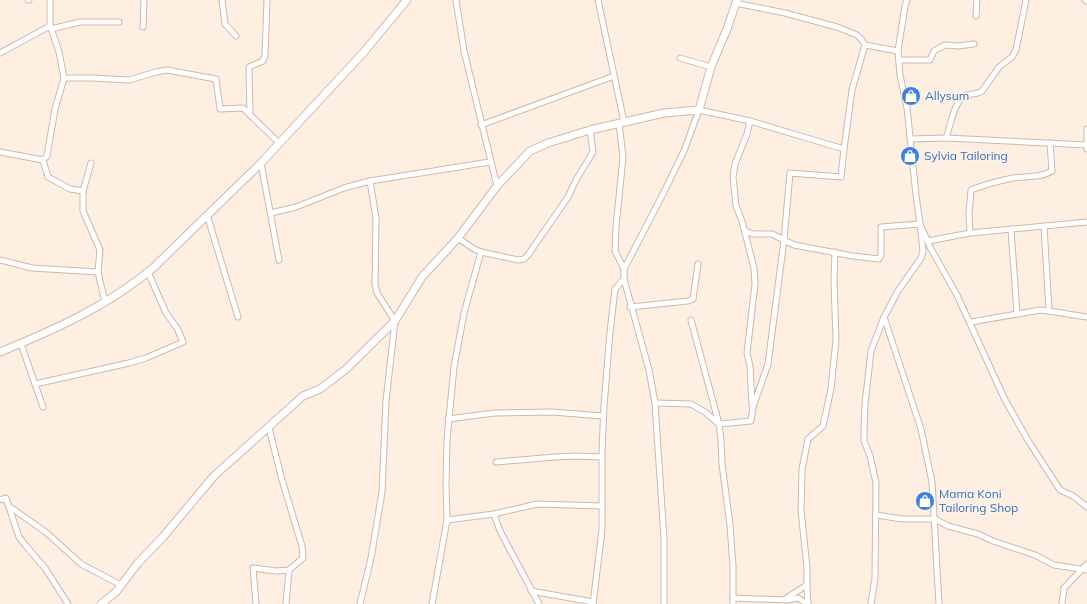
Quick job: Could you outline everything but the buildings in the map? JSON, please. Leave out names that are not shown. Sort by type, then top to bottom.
[{"type":"street","points":[[0,152],[43,160],[48,156],[55,109],[64,78],[59,52],[50,28],[50,0]]},
{"type":"street","points":[[144,0],[144,27]]},
{"type":"street","points":[[222,0],[225,24],[236,36]]},
{"type":"street","points":[[250,115],[249,67],[263,60],[265,56],[267,0]]},
{"type":"street","points":[[0,352],[42,335],[105,302],[125,290],[148,272],[261,162],[363,53],[407,0]]},
{"type":"street","points":[[456,0],[464,51],[497,186]]},
{"type":"street","points":[[598,0],[622,123],[623,157],[616,221],[615,251],[624,269],[624,279],[630,307],[649,370],[655,404],[664,539],[664,604]]},
{"type":"street","points":[[871,604],[875,578],[876,483],[870,456],[864,442],[865,404],[871,351],[884,317],[898,291],[921,258],[923,251],[907,108],[902,90],[898,51],[907,0]]},
{"type":"street","points":[[976,16],[977,0]]},
{"type":"street","points":[[946,138],[958,102],[964,96],[979,94],[999,68],[1012,58],[1018,42],[1026,0]]},
{"type":"street","points":[[624,269],[664,194],[684,151],[711,67],[727,29],[736,1],[837,27],[857,35],[862,40],[865,46],[852,90],[841,177],[790,173],[784,240],[768,364],[753,407],[751,421],[718,424],[705,412],[691,404],[655,404]]},
{"type":"street","points":[[0,53],[50,28],[80,22],[119,22]]},
{"type":"street","points":[[899,60],[930,60],[934,52],[945,45],[958,46],[974,44]]},
{"type":"street","points":[[865,46],[898,51]]},
{"type":"street","points":[[680,58],[711,67]]},
{"type":"street","points":[[64,78],[129,80],[168,70],[216,79],[220,109],[243,108],[279,143]]},
{"type":"street","points":[[481,125],[614,76]]},
{"type":"street","points":[[101,604],[116,592],[138,564],[189,508],[214,476],[303,396],[320,389],[344,370],[395,321],[422,277],[458,238],[497,186],[530,151],[548,143],[590,130],[664,113],[698,110],[750,121],[844,149]]},
{"type":"street","points":[[750,121],[747,134],[735,164],[733,177],[736,206],[745,231],[754,265],[755,276],[747,353],[750,366],[753,407]]},
{"type":"street","points":[[910,139],[946,138],[1087,146],[1087,129]]},
{"type":"street","points":[[458,238],[481,252],[524,260],[568,197],[576,180],[593,152],[590,130]]},
{"type":"street","points":[[970,233],[969,214],[971,190],[982,185],[1046,174],[1052,171],[1050,143]]},
{"type":"street","points":[[43,160],[48,176],[70,189],[83,191]]},
{"type":"street","points":[[261,162],[279,260]]},
{"type":"street","points":[[271,213],[296,207],[344,188],[370,181],[490,162]]},
{"type":"street","points":[[91,163],[83,191],[83,211],[100,250],[98,272],[105,302]]},
{"type":"street","points":[[360,604],[382,492],[386,401],[395,321],[377,293],[375,284],[376,218],[370,181]]},
{"type":"street","points":[[207,215],[238,317]]},
{"type":"street","points":[[928,241],[970,233],[1087,222]]},
{"type":"street","points":[[920,224],[931,249],[957,295],[1005,400],[1060,490],[1073,496],[1087,507]]},
{"type":"street","points":[[745,231],[753,234],[770,234],[794,245],[853,256],[879,258],[881,255],[881,227],[920,224]]},
{"type":"street","points":[[1044,226],[1049,311]]},
{"type":"street","points":[[1011,229],[1017,314]]},
{"type":"street","points":[[432,604],[447,520],[446,485],[448,419],[454,367],[461,326],[481,252]]},
{"type":"street","points":[[808,604],[807,568],[801,510],[802,469],[808,439],[823,426],[831,389],[836,340],[834,280],[835,252]]},
{"type":"street","points":[[0,260],[32,268],[98,272]]},
{"type":"street","points":[[630,307],[688,301],[693,299],[698,264]]},
{"type":"street","points":[[35,384],[129,363],[146,358],[183,342],[177,328],[166,313],[148,272]]},
{"type":"street","points":[[531,591],[593,603],[602,530],[603,416],[614,289],[624,279]]},
{"type":"street","points":[[970,322],[1032,311],[1049,311],[1087,317]]},
{"type":"street","points":[[884,317],[921,429],[932,482],[939,604]]},
{"type":"street","points":[[691,320],[721,440],[722,464],[730,525],[733,566],[733,604]]},
{"type":"street","points":[[21,344],[43,407]]},
{"type":"street","points":[[448,419],[495,413],[552,412],[603,416]]},
{"type":"street","points":[[256,604],[256,585],[253,568],[276,571],[289,570],[303,558],[302,546],[282,480],[269,428]]},
{"type":"street","points":[[496,462],[576,456],[602,458]]},
{"type":"street","points":[[0,500],[6,498],[19,537],[45,568],[68,604]]},
{"type":"street","points":[[447,520],[494,514],[536,504],[602,506]]},
{"type":"street","points":[[10,507],[47,533],[81,564],[121,585]]},
{"type":"street","points":[[494,514],[500,531],[539,604]]},
{"type":"street","points":[[876,515],[902,519],[935,519],[948,526],[978,534],[1054,565],[1087,570]]},
{"type":"street","points":[[1062,604],[1064,588],[1087,564]]},
{"type":"street","points":[[286,604],[289,570]]},
{"type":"street","points":[[784,600],[807,585]]},
{"type":"street","points":[[733,598],[784,600],[798,598],[808,604]]},
{"type":"place","name":"Allysum","points":[[911,96]]},
{"type":"place","name":"Sylvia Tailoring","points":[[910,156]]},
{"type":"place","name":"Mama Koni Tailoring Shop","points":[[925,501]]}]
